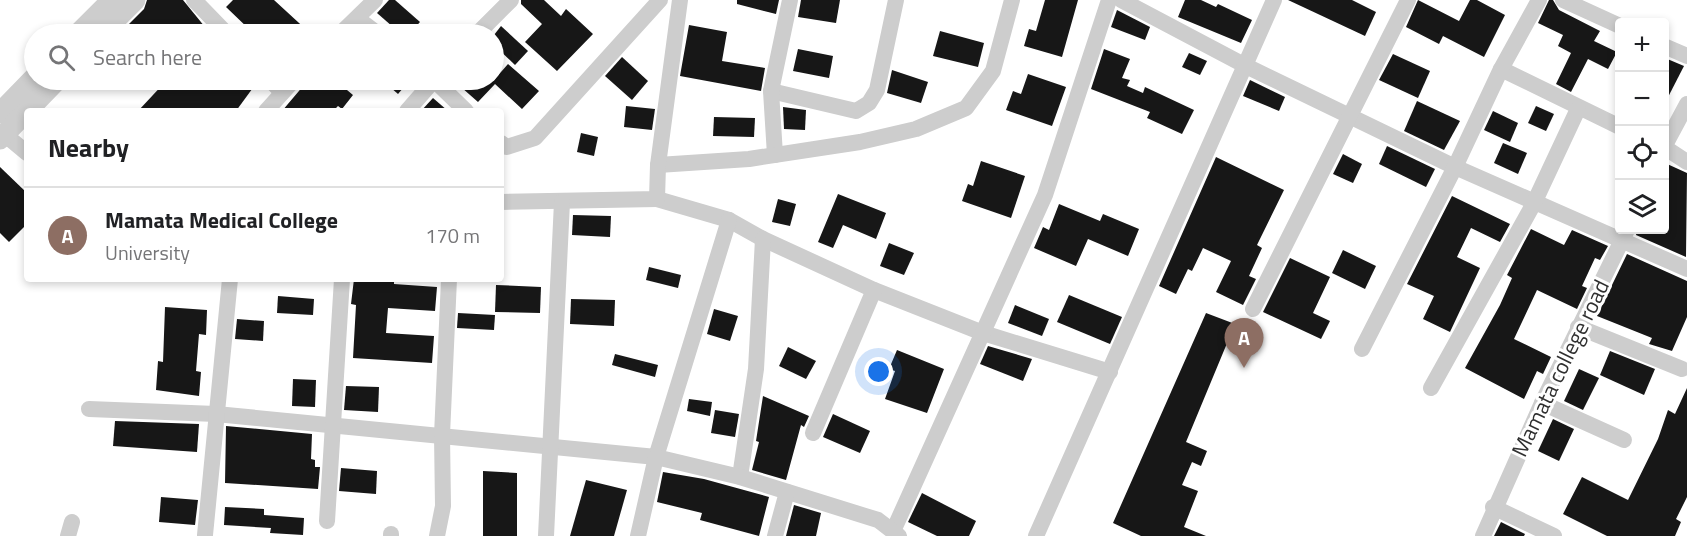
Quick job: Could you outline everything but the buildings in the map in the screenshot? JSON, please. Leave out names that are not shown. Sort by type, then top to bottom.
[{"type":"street","points":[[88,24],[112,0]]},
{"type":"street","points":[[111,24],[135,0]]},
{"type":"street","points":[[194,0],[217,24]]},
{"type":"street","points":[[351,24],[375,0]]},
{"type":"street","points":[[487,24],[511,0]]},
{"type":"street","points":[[504,145],[507,147],[534,138],[660,0]]},
{"type":"street","points":[[657,199],[658,165],[680,0]]},
{"type":"street","points":[[775,155],[771,91],[790,0]]},
{"type":"street","points":[[771,91],[856,111],[869,102],[877,90],[896,0]]},
{"type":"street","points":[[658,165],[775,155],[860,142],[916,129],[966,108],[993,71],[1012,0]]},
{"type":"street","points":[[89,409],[216,414],[552,445],[656,458],[740,477],[878,520],[897,533],[1045,195],[1109,0]]},
{"type":"street","points":[[1121,0],[1246,66],[1353,115],[1455,167],[1534,203],[1624,236],[1687,269]]},
{"type":"street","points":[[1036,536],[1274,0]]},
{"type":"street","points":[[1253,309],[1353,115],[1408,0]]},
{"type":"street","points":[[1362,349],[1455,167],[1500,69],[1539,0]]},
{"type":"street","points":[[1563,0],[1615,24]]},
{"type":"street","points":[[357,18],[365,24]]},
{"type":"street","points":[[1669,48],[1687,56]]},
{"type":"street","points":[[1500,69],[1578,109],[1618,126]]},
{"type":"street","points":[[0,113],[24,88]]},
{"type":"street","points":[[30,108],[47,90]]},
{"type":"street","points":[[268,108],[278,90]]},
{"type":"street","points":[[410,108],[425,90]]},
{"type":"street","points":[[444,90],[463,108]]},
{"type":"street","points":[[1669,139],[1687,104]]},
{"type":"street","points":[[1431,388],[1534,203],[1578,109]]},
{"type":"street","points":[[24,114],[2,136],[24,151]]},
{"type":"street","points":[[1669,150],[1687,162]]},
{"type":"street","points":[[504,202],[657,199],[729,220],[763,239],[874,290],[983,333],[1110,372]]},
{"type":"street","points":[[546,536],[562,202]]},
{"type":"street","points":[[638,536],[656,458],[729,220]]},
{"type":"street","name":"Mamata college road","points":[[1483,536],[1493,507],[1578,327],[1624,236]]},
{"type":"street","points":[[740,477],[756,369],[763,239]]},
{"type":"street","points":[[205,535],[230,282]]},
{"type":"street","points":[[327,521],[335,426],[342,282]]},
{"type":"street","points":[[437,536],[443,506],[442,435],[449,282]]},
{"type":"street","points":[[813,432],[874,290]]},
{"type":"street","points":[[1578,327],[1682,369]]},
{"type":"street","points":[[1542,403],[1624,440]]},
{"type":"street","points":[[775,536],[787,492]]},
{"type":"street","points":[[1493,507],[1554,536]]},
{"type":"place","name":"Mamata Medical College","points":[[1244,368]]}]
